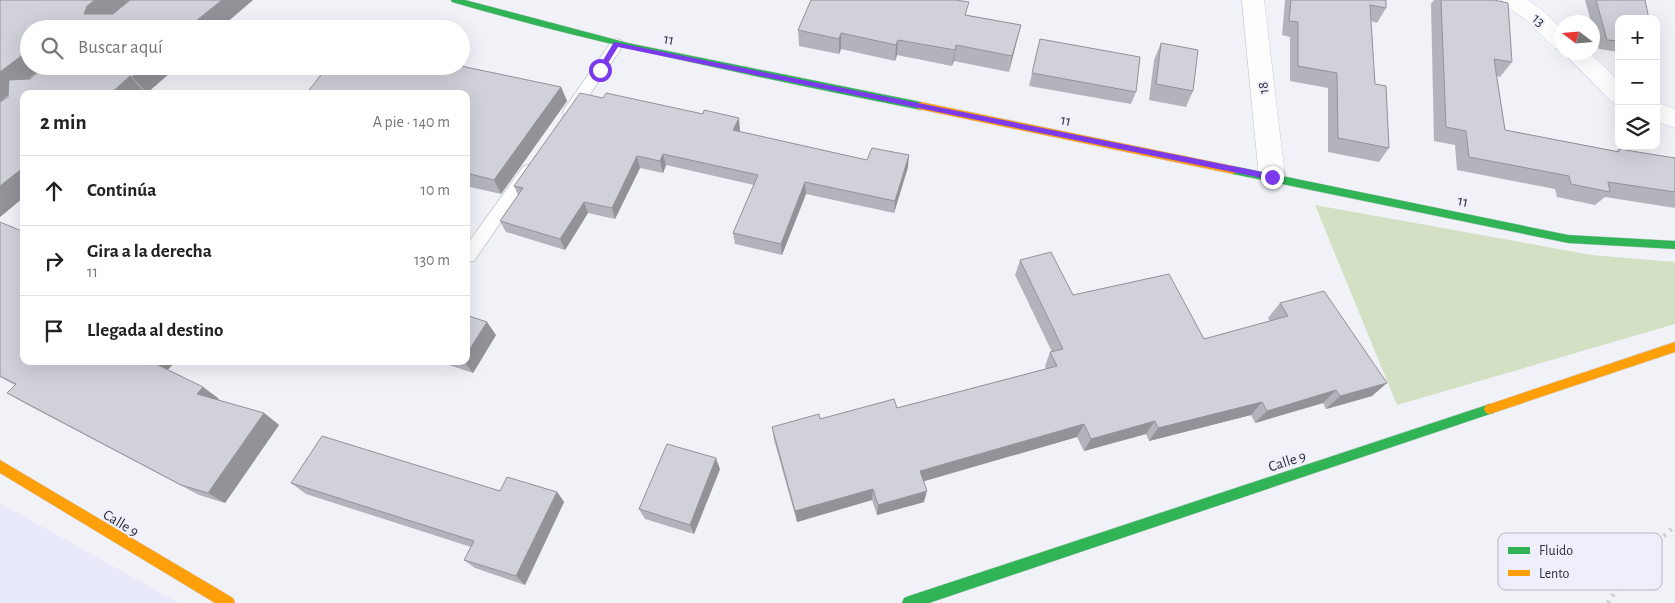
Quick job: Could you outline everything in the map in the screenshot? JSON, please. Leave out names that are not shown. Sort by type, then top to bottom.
[{"type":"street","name":"11","points":[[455,0],[516,19],[617,44],[1568,238],[1675,245]]},
{"type":"street","name":"18","points":[[1253,0],[1272,177]]},
{"type":"street","name":"13","points":[[1513,0],[1534,15],[1555,35]]},
{"type":"street","points":[[1582,60],[1615,91]]},
{"type":"street","points":[[1660,113],[1675,119]]},
{"type":"street","name":"Calle 9","points":[[909,603],[1675,347]]},
{"type":"street","name":"Calle 9","points":[[0,466],[228,603]]},
{"type":"lane","points":[[560,126],[617,44]]},
{"type":"lane","points":[[470,253],[537,159]]},
{"type":"shaded area","points":[[0,503],[179,603],[0,603]]},
{"type":"green space","points":[[1315,205],[1592,255],[1675,262],[1675,324],[1397,405]]},
{"type":"building","points":[[0,0],[95,0],[87,6],[84,14],[113,14],[130,0],[222,0],[197,20],[20,20],[20,57],[0,72]]},
{"type":"building","points":[[811,0],[956,0],[969,2],[965,15],[1021,25],[1012,56],[956,45],[955,50],[898,40],[896,45],[841,33],[839,39],[798,30]]},
{"type":"building","points":[[1291,0],[1386,0],[1386,8],[1370,5],[1375,84],[1386,86],[1389,148],[1338,138],[1337,73],[1298,66],[1298,22],[1289,21]]},
{"type":"building","points":[[1441,0],[1494,0],[1508,3],[1512,62],[1494,59],[1505,130],[1619,152],[1619,150],[1625,150],[1675,158],[1675,192],[1608,182],[1610,192],[1571,184],[1569,176],[1469,157],[1466,131],[1446,127]]},
{"type":"building","points":[[1596,0],[1645,0],[1648,15],[1615,15],[1615,41],[1607,40]]},
{"type":"building","points":[[1040,39],[1140,57],[1136,92],[1032,73]]},
{"type":"building","points":[[1161,43],[1198,50],[1193,91],[1156,84]]},
{"type":"building","points":[[470,68],[561,87],[494,180],[470,174],[470,90],[309,90],[321,75],[470,75]]},
{"type":"building","points":[[35,75],[134,75],[130,76],[114,90],[20,90],[20,170],[0,186],[0,102],[8,97],[9,80],[30,79]]},
{"type":"building","points":[[580,93],[603,98],[606,93],[703,114],[704,110],[739,118],[733,130],[867,160],[872,148],[909,155],[895,201],[805,182],[781,244],[733,233],[758,175],[663,154],[660,161],[637,156],[612,208],[584,202],[560,239],[500,221],[523,188],[514,186]]},
{"type":"building","points":[[0,222],[20,230],[20,365],[158,365],[203,387],[197,394],[264,413],[208,493],[181,485],[7,393],[16,384],[0,376]]},
{"type":"building","points":[[1051,252],[1073,295],[1169,274],[1204,339],[1288,316],[1280,303],[1324,291],[1387,383],[1340,396],[1336,390],[1267,411],[1262,402],[1158,428],[1155,421],[1091,439],[1084,424],[920,471],[927,491],[878,505],[873,489],[795,511],[772,427],[819,414],[820,419],[894,399],[897,408],[1057,366],[1050,352],[1063,349],[1020,260]]},
{"type":"building","points":[[470,316],[487,322],[470,349]]},
{"type":"building","points":[[322,436],[500,491],[507,477],[557,492],[516,576],[464,560],[474,541],[291,483]]},
{"type":"building","points":[[667,444],[716,458],[690,525],[639,509]]},
{"type":"railway","points":[[1662,538],[1675,526]]},
{"type":"railway","points":[[1608,603],[1616,590]]},
{"type":"traffic: fast","points":[[455,0],[512,17],[628,46],[921,106]]},
{"type":"traffic: fast","points":[[1233,170],[1568,239],[1675,245]]},
{"type":"traffic: fast","points":[[909,603],[1490,409]]},
{"type":"traffic: slow","points":[[921,106],[1233,170]]},
{"type":"traffic: slow","points":[[1490,409],[1675,347]]},
{"type":"traffic: slow","points":[[0,466],[228,603]]},
{"type":"route","points":[[600,70],[617,44],[1272,177]]}]
